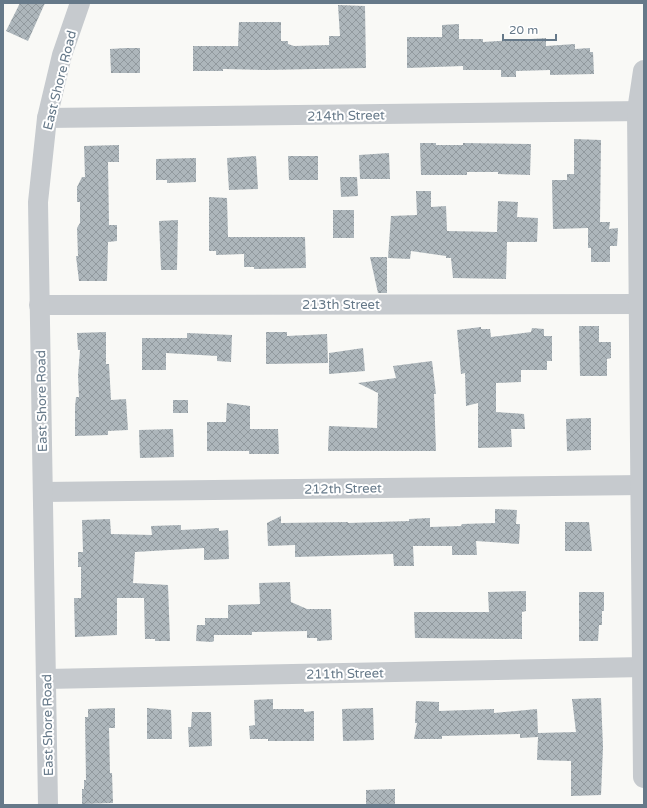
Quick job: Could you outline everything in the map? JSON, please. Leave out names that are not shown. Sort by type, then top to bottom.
[{"type":"street","name":"East Shore Road","points":[[48,805],[38,202],[47,118],[62,55],[80,3]]},
{"type":"street","points":[[644,71],[641,111],[644,777]]},
{"type":"street","name":"214th Street","points":[[47,118],[641,111]]},
{"type":"street","name":"213th Street","points":[[39,305],[642,304]]},
{"type":"street","name":"212th Street","points":[[43,492],[643,485]]},
{"type":"street","name":"211th Street","points":[[46,679],[643,667]]},
{"type":"building","points":[[20,3],[45,3],[28,41],[6,31]]},
{"type":"building","points":[[338,5],[365,6],[366,68],[266,70],[223,69],[223,71],[193,71],[193,46],[238,46],[239,22],[281,22],[281,41],[288,41],[288,44],[294,46],[329,45],[329,36],[340,36]]},
{"type":"building","points":[[459,24],[459,39],[483,39],[483,42],[546,38],[546,46],[575,44],[575,49],[590,48],[590,52],[593,52],[594,74],[550,75],[550,70],[516,71],[516,77],[501,77],[501,70],[463,70],[463,66],[407,68],[407,37],[442,37],[442,25]]},
{"type":"building","points":[[140,48],[140,73],[111,73],[110,49]]},
{"type":"building","points":[[574,139],[601,140],[600,222],[610,222],[609,229],[618,228],[617,246],[610,246],[610,262],[591,262],[591,248],[588,248],[588,228],[553,229],[552,180],[567,180],[567,174],[574,174]]},
{"type":"building","points":[[420,143],[436,143],[436,145],[463,145],[463,143],[531,144],[530,175],[498,174],[498,172],[467,172],[467,175],[421,175]]},
{"type":"building","points":[[119,145],[119,162],[108,162],[109,225],[117,225],[117,241],[108,242],[107,281],[79,281],[76,256],[78,256],[77,228],[80,223],[80,202],[77,202],[77,187],[82,177],[85,177],[84,146]]},
{"type":"building","points":[[389,153],[390,179],[360,179],[359,155]]},
{"type":"building","points":[[256,156],[258,189],[229,190],[227,158]]},
{"type":"building","points":[[288,156],[318,156],[318,180],[289,180]]},
{"type":"building","points":[[196,158],[196,182],[167,183],[167,180],[156,180],[156,159]]},
{"type":"building","points":[[340,177],[357,177],[358,196],[341,197]]},
{"type":"building","points":[[416,191],[431,191],[431,207],[446,206],[447,231],[497,232],[498,201],[518,202],[517,217],[538,218],[537,242],[507,242],[506,279],[453,278],[451,258],[446,258],[446,256],[411,251],[410,259],[388,258],[391,216],[417,215]]},
{"type":"building","points":[[209,197],[227,198],[228,237],[305,237],[306,268],[254,269],[254,267],[244,267],[244,254],[216,255],[216,251],[209,251]]},
{"type":"building","points":[[333,210],[354,210],[354,238],[333,238]]},
{"type":"building","points":[[178,220],[177,270],[161,270],[159,221]]},
{"type":"building","points":[[370,257],[387,257],[387,293],[378,293]]},
{"type":"building","points":[[579,326],[599,326],[599,342],[611,342],[611,358],[607,359],[607,376],[580,376]]},
{"type":"building","points":[[481,327],[481,329],[490,329],[491,337],[531,332],[532,328],[544,329],[544,336],[552,336],[552,361],[547,361],[547,370],[521,370],[521,382],[496,383],[496,412],[524,414],[525,429],[511,429],[512,447],[478,448],[478,403],[466,406],[465,373],[461,374],[457,330]]},
{"type":"building","points":[[106,332],[106,364],[109,364],[111,400],[126,399],[128,430],[108,431],[108,435],[75,436],[76,397],[79,397],[78,375],[80,350],[78,350],[77,333]]},
{"type":"building","points":[[266,332],[287,332],[287,336],[327,334],[328,363],[266,364]]},
{"type":"building","points":[[187,333],[232,335],[231,362],[217,361],[217,356],[166,353],[166,370],[142,370],[142,338],[187,338]]},
{"type":"building","points":[[363,348],[365,371],[329,374],[329,353]]},
{"type":"building","points":[[432,361],[436,394],[434,394],[436,451],[328,451],[329,426],[377,428],[378,393],[358,383],[396,378],[393,366]]},
{"type":"building","points":[[173,400],[188,400],[188,413],[173,413]]},
{"type":"building","points":[[227,403],[250,406],[250,429],[278,429],[279,454],[249,454],[249,451],[207,451],[207,422],[226,422]]},
{"type":"building","points":[[591,418],[591,450],[567,451],[566,419]]},
{"type":"building","points":[[173,429],[174,457],[140,458],[139,430]]},
{"type":"building","points":[[495,509],[517,510],[516,524],[520,524],[519,544],[476,541],[477,555],[452,555],[452,546],[413,546],[414,566],[394,566],[393,554],[295,557],[295,545],[268,546],[267,523],[281,516],[281,523],[409,521],[409,519],[430,518],[430,527],[461,526],[462,524],[495,523]]},
{"type":"building","points":[[110,519],[111,534],[152,535],[151,526],[181,525],[181,530],[219,528],[219,531],[228,530],[229,559],[204,560],[204,548],[135,552],[133,583],[168,585],[170,641],[145,639],[144,598],[117,598],[117,635],[75,637],[74,598],[81,598],[81,567],[78,567],[78,552],[83,552],[82,520]]},
{"type":"building","points":[[565,522],[589,522],[592,551],[565,551]]},
{"type":"building","points":[[290,582],[291,602],[307,609],[331,609],[332,640],[317,641],[317,638],[307,638],[307,631],[252,632],[252,635],[214,635],[214,641],[212,642],[196,641],[197,625],[205,625],[205,618],[228,618],[228,605],[260,604],[259,583]]},
{"type":"building","points":[[526,591],[526,611],[522,612],[522,639],[415,638],[414,612],[489,612],[488,592]]},
{"type":"building","points":[[579,592],[604,592],[604,611],[602,611],[602,625],[599,625],[598,641],[579,641]]},
{"type":"building","points":[[601,698],[603,747],[601,795],[571,796],[571,761],[537,760],[538,737],[520,738],[520,734],[442,736],[442,739],[414,739],[417,723],[415,723],[416,701],[439,702],[439,711],[494,709],[494,713],[537,709],[538,734],[576,732],[572,699]]},
{"type":"building","points":[[273,699],[273,709],[304,709],[304,712],[314,711],[314,741],[268,741],[268,739],[250,739],[249,726],[255,725],[254,700]]},
{"type":"building","points":[[115,708],[115,728],[109,728],[110,773],[112,773],[113,803],[82,804],[82,789],[84,789],[84,780],[86,780],[85,717],[88,717],[88,709]]},
{"type":"building","points":[[147,708],[171,710],[172,739],[147,739]]},
{"type":"building","points":[[373,708],[374,740],[343,741],[342,709]]},
{"type":"building","points":[[192,712],[211,712],[212,746],[189,747],[188,727],[191,727]]},
{"type":"building","points":[[395,789],[395,805],[366,805],[366,790]]}]
